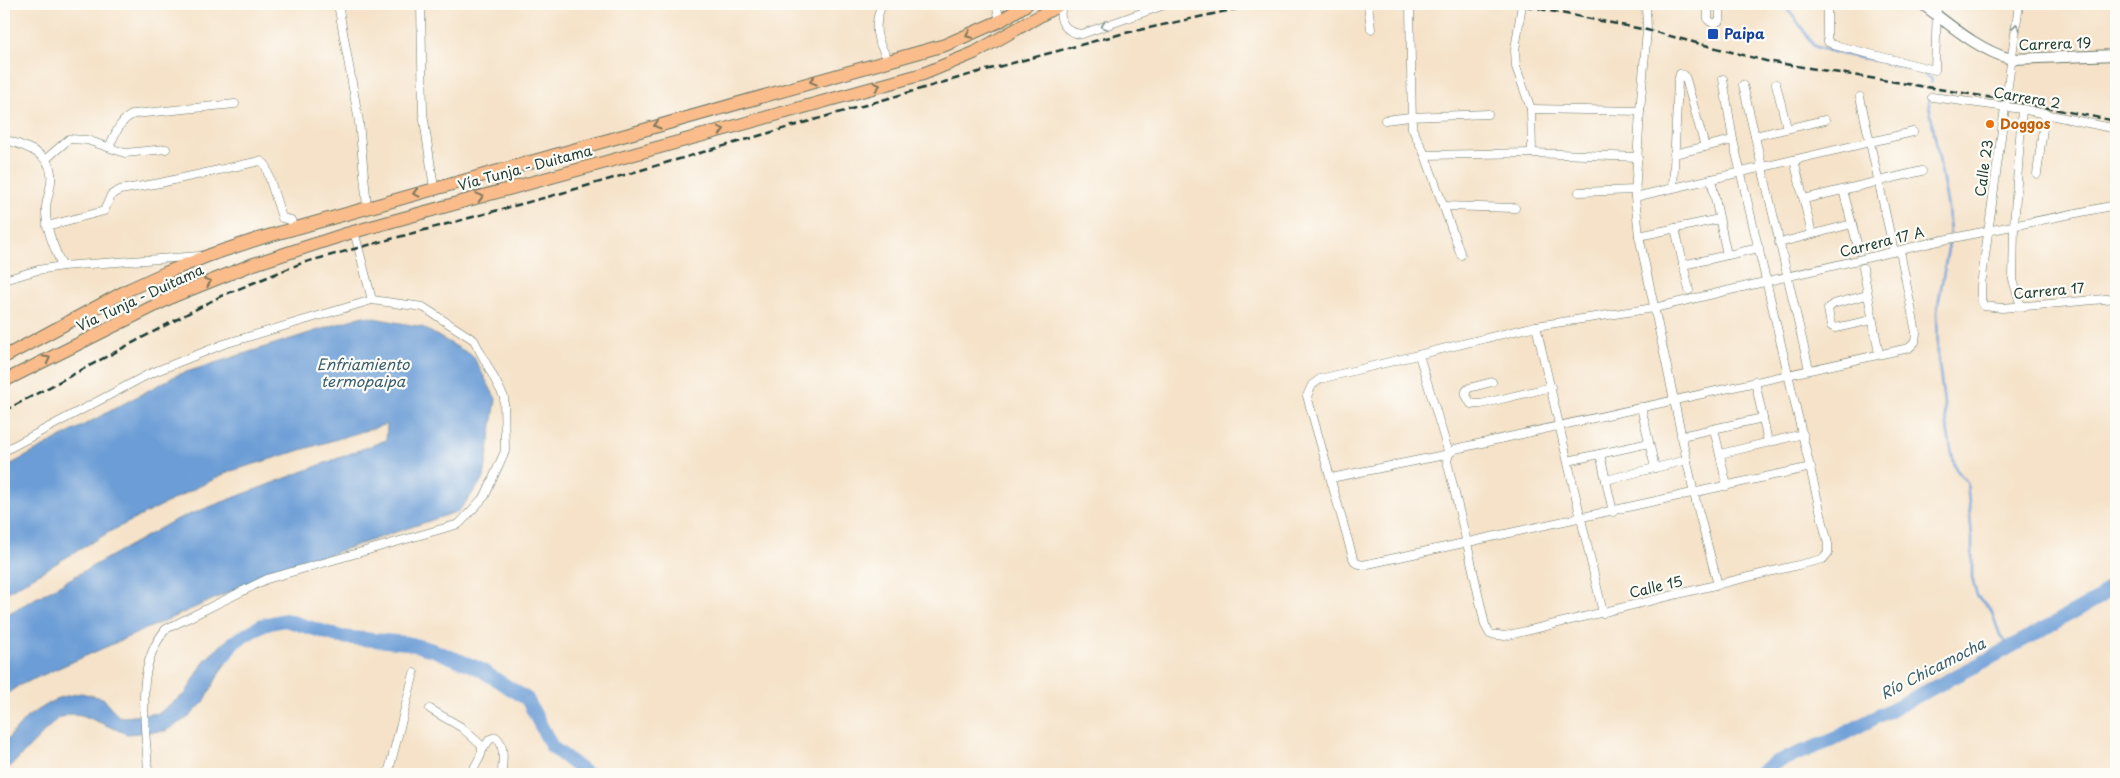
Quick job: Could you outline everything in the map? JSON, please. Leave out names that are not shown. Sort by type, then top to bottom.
[{"type":"highway","name":"Vía Tunja - Duitama","points":[[4,357],[130,289],[210,255],[367,207],[945,45],[1000,21],[1027,4]]},
{"type":"highway","name":"Vía Tunja - Duitama","points":[[4,381],[174,296],[251,265],[354,231],[923,74],[974,53],[1062,4]]},
{"type":"street","points":[[338,4],[359,122],[367,207]]},
{"type":"street","points":[[421,4],[423,113],[434,188]]},
{"type":"street","points":[[882,4],[876,22],[877,36],[880,47],[888,60]]},
{"type":"street","points":[[996,4],[1000,21]]},
{"type":"street","points":[[1062,4],[1060,10],[1062,22],[1071,32],[1082,34],[1167,4]]},
{"type":"street","points":[[1368,4],[1371,29]]},
{"type":"street","points":[[1410,4],[1410,117],[1412,128],[1424,155],[1460,255]]},
{"type":"street","points":[[1522,4],[1516,37],[1516,67],[1531,109],[1532,154]]},
{"type":"street","points":[[1646,4],[1647,30],[1635,194],[1639,236],[1694,494],[1718,586]]},
{"type":"street","points":[[1708,4],[1708,20],[1714,24],[1720,20],[1720,4]]},
{"type":"street","points":[[1827,4],[1826,36],[1828,42],[1935,70],[1936,9]]},
{"type":"street","name":"Carrera 19","points":[[1922,4],[1936,9],[1983,47],[1998,56],[2011,59],[2116,55]]},
{"type":"street","name":"Calle 23","points":[[1984,306],[1981,300],[1981,285],[2019,4]]},
{"type":"street","points":[[1673,188],[1678,76],[1680,74],[1684,75],[1686,79],[1705,147]]},
{"type":"street","points":[[1419,355],[1449,454],[1446,462],[1467,543],[1811,468],[1733,140],[1723,79]]},
{"type":"street","points":[[1776,84],[1786,128]]},
{"type":"street","points":[[1743,85],[1809,369]]},
{"type":"street","points":[[1331,478],[1449,454],[1455,450],[1674,399],[1909,348],[1916,338],[1860,97]]},
{"type":"street","name":"Carrera 2","points":[[1932,97],[2005,106],[2116,129]]},
{"type":"street","points":[[109,147],[121,124],[126,118],[134,114],[235,104]]},
{"type":"street","points":[[1531,109],[1640,111]]},
{"type":"street","points":[[2021,306],[2013,280],[2014,226],[2022,109]]},
{"type":"street","points":[[2038,174],[2045,113]]},
{"type":"street","points":[[1385,120],[1410,117],[1488,114]]},
{"type":"street","points":[[1755,136],[1825,120]]},
{"type":"street","points":[[1579,192],[1635,194],[1673,188],[1912,132]]},
{"type":"street","points":[[46,159],[69,139],[87,140],[125,153],[166,149]]},
{"type":"street","points":[[4,140],[18,144],[46,159],[51,173],[46,207],[47,226],[62,266]]},
{"type":"street","points":[[1674,154],[1733,140]]},
{"type":"street","points":[[1424,155],[1532,154],[1638,156]]},
{"type":"street","points":[[1794,160],[1812,234]]},
{"type":"street","points":[[47,226],[104,211],[111,195],[120,190],[260,161],[265,164],[282,218],[291,220],[294,229]]},
{"type":"street","points":[[1804,199],[1922,171]]},
{"type":"street","points":[[1711,179],[1727,255]]},
{"type":"street","points":[[1843,190],[1859,251]]},
{"type":"street","points":[[1443,206],[1515,208]]},
{"type":"street","name":"Carrera 17 A","points":[[1467,543],[1363,565],[1356,563],[1307,396],[1312,385],[1320,379],[1536,326],[1654,308],[1956,237],[2116,206]]},
{"type":"street","points":[[1639,236],[1719,219]]},
{"type":"street","points":[[1780,243],[1852,224]]},
{"type":"street","points":[[1675,228],[1688,290]]},
{"type":"street","points":[[354,231],[372,300]]},
{"type":"street","points":[[1683,265],[1759,248]]},
{"type":"street","points":[[4,280],[38,270],[62,266],[210,255]]},
{"type":"street","points":[[1862,268],[1879,354]]},
{"type":"street","points":[[1867,295],[1833,304],[1828,309],[1828,313],[1831,326],[1835,328],[1872,320]]},
{"type":"street","name":"Carrera 17","points":[[1984,306],[1992,308],[2116,298]]},
{"type":"street","points":[[4,451],[149,374],[224,344],[372,300],[423,307],[474,340],[504,397],[505,451],[485,496],[459,524],[267,579],[166,629],[158,639],[149,657],[144,682],[148,774]]},
{"type":"street","points":[[1536,326],[1603,613]]},
{"type":"street","points":[[1756,381],[1768,442]]},
{"type":"street","points":[[1492,382],[1469,388],[1466,391],[1470,404],[1481,404],[1550,387]]},
{"type":"street","points":[[1641,407],[1655,468]]},
{"type":"street","points":[[1682,436],[1763,418]]},
{"type":"street","points":[[1714,429],[1727,486]]},
{"type":"street","points":[[1720,454],[1803,434]]},
{"type":"street","points":[[1568,462],[1649,443]]},
{"type":"street","points":[[1600,454],[1613,512]]},
{"type":"street","points":[[1606,480],[1687,460]]},
{"type":"street","name":"Calle 15","points":[[1467,543],[1485,625],[1490,634],[1505,636],[1819,561],[1826,556],[1828,544],[1811,468]]},
{"type":"street","points":[[388,774],[414,673]]},
{"type":"street","points":[[430,709],[461,727],[483,749]]},
{"type":"street","points":[[472,774],[490,738],[496,737],[502,747],[502,774]]},
{"type":"water","name":"Enfriamiento termopaipa","points":[[363,316],[422,327],[473,356],[496,399],[484,478],[459,511],[268,575],[18,686],[4,696],[4,616],[175,520],[386,440],[387,424],[228,472],[111,531],[4,594],[4,468],[177,375]]},
{"type":"water","points":[[228,639],[239,645],[221,670],[204,702],[189,717],[165,731],[127,734],[82,715],[70,714],[58,718],[4,773],[4,743],[27,717],[58,698],[81,693],[103,698],[118,716],[125,717],[159,713],[186,693],[205,660]]},
{"type":"waterway","points":[[1782,4],[1795,18],[1814,46],[1828,51],[1905,67],[1932,79],[1931,83]]},
{"type":"waterway","points":[[1928,99],[1948,208],[1950,234]]},
{"type":"waterway","points":[[1949,243],[1937,311],[1938,357],[1948,434],[1955,468],[1967,482],[1972,538],[1972,577],[1977,596],[1991,610],[2000,635],[2009,647]]},
{"type":"waterway","name":"Río Chicamocha","points":[[1758,774],[1774,763],[1830,741],[1989,659],[2099,598],[2116,581]]},
{"type":"waterway","name":"Río Chicamocha","points":[[223,657],[234,642],[262,625],[285,620],[341,637],[407,643],[433,650],[478,668],[527,699],[552,747],[587,774]]},
{"type":"railway","points":[[4,411],[221,296],[302,263],[562,193],[979,72],[1121,34],[1259,4]]},
{"type":"railway","points":[[1515,4],[1647,30],[1766,61],[2006,100],[2116,121]]},
{"type":"place","name":"Paipa","points":[[1713,34]]},
{"type":"place","name":"Doggos","points":[[1990,124]]}]
